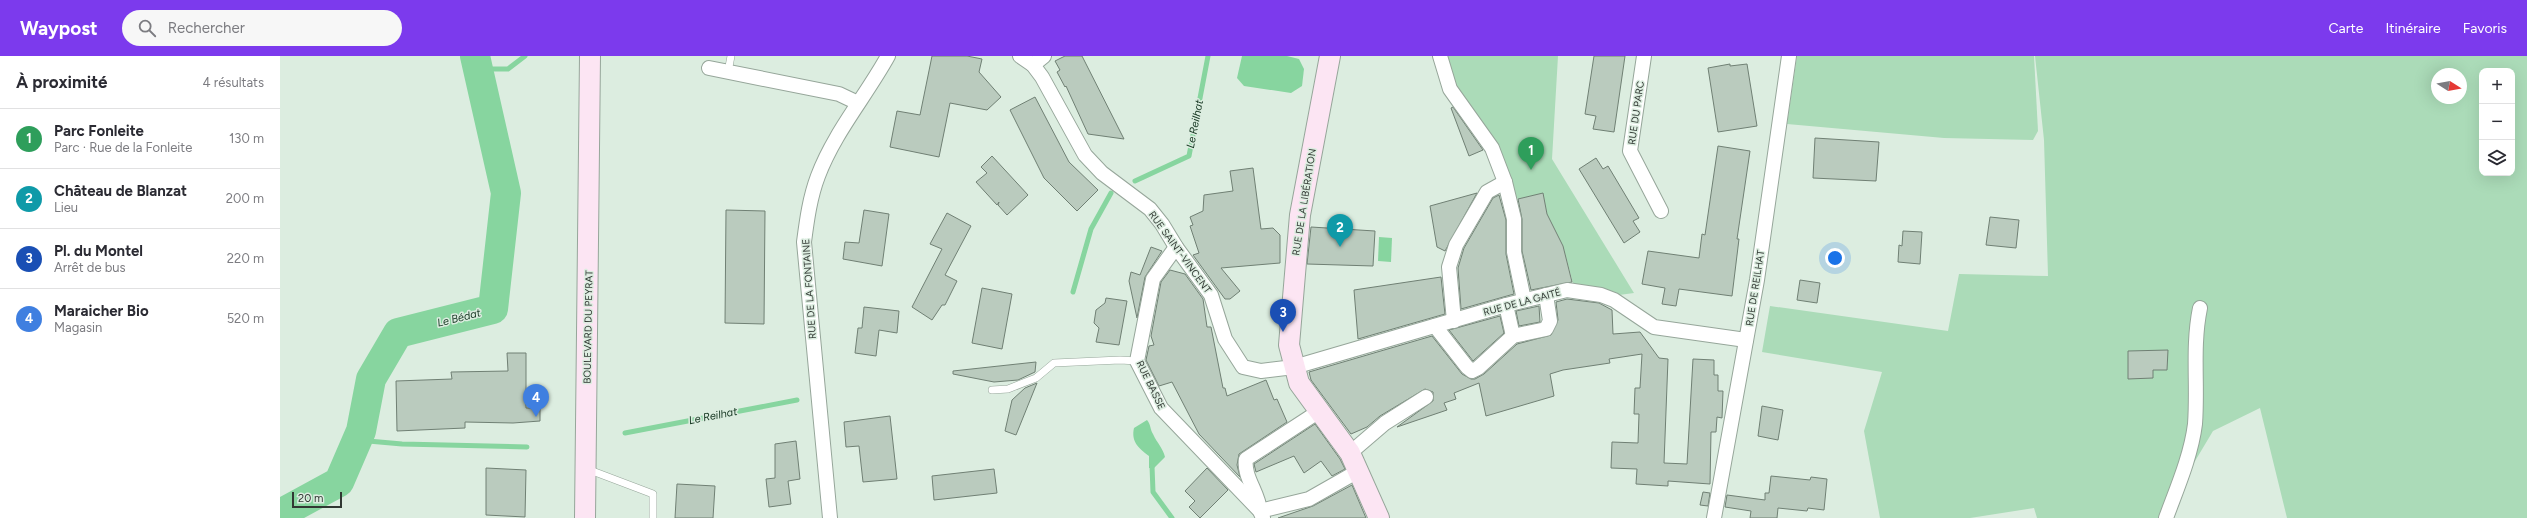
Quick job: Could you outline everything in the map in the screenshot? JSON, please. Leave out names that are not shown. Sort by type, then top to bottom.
[{"type":"main road","name":"BOULEVARD DU PEYRAT","points":[[585,518],[590,56]]},
{"type":"main road","name":"BOULEVARD DU PEYRAT","points":[[590,136],[600,56]]},
{"type":"main road","name":"RUE DE LA LIBÉRATION","points":[[1330,56],[1296,245],[1289,333],[1294,367],[1299,383],[1318,412],[1350,453],[1360,470],[1380,518]]},
{"type":"street","name":"RUE DE LA FONTAINE","points":[[830,518],[804,242],[810,200],[819,174],[858,103],[888,56]]},
{"type":"street","name":"RUE SAINT-VINCENT","points":[[1020,56],[1033,65],[1051,92],[1085,155],[1102,173],[1150,209],[1162,224],[1176,247],[1211,294],[1225,339],[1243,367],[1261,371],[1294,367]]},
{"type":"street","points":[[1033,65],[1044,56]]},
{"type":"street","points":[[1440,56],[1450,89],[1492,148],[1505,182],[1514,220],[1514,252],[1524,300]]},
{"type":"street","name":"RUE DU PARC","points":[[1644,56],[1630,152],[1661,211]]},
{"type":"street","name":"RUE DE REILHAT","points":[[1714,518],[1746,340],[1789,56]]},
{"type":"street","points":[[709,68],[839,94],[858,103]]},
{"type":"street","points":[[1454,320],[1449,267],[1456,245],[1487,192],[1505,182]]},
{"type":"street","name":"RUE BASSE","points":[[1176,247],[1153,279],[1137,361],[1161,408],[1261,515]]},
{"type":"street","name":"RUE DE LA GAITÉ","points":[[1294,367],[1506,305],[1567,290],[1601,295],[1614,300],[1654,327],[1746,340]]},
{"type":"street","points":[[1435,326],[1467,367],[1472,370],[1478,368],[1513,336],[1546,329],[1550,321],[1546,295]]},
{"type":"street","points":[[1506,305],[1513,336]]},
{"type":"street","points":[[2166,518],[2184,469],[2194,425],[2195,331],[2200,308]]},
{"type":"street","points":[[1350,453],[1385,423],[1426,397]]},
{"type":"street","points":[[1318,412],[1246,459],[1245,467],[1259,500],[1261,515],[1309,499],[1360,470]]},
{"type":"lane","points":[[728,72],[730,56]]},
{"type":"lane","points":[[992,390],[1008,389],[1036,378],[1054,363],[1120,360],[1137,361]]},
{"type":"lane","points":[[586,469],[652,494],[653,518]]},
{"type":"shaded area","points":[[1242,56],[1287,56],[1299,59],[1304,69],[1302,86],[1291,93],[1244,86],[1237,78]]},
{"type":"shaded area","points":[[1444,56],[1558,56],[1552,159],[1634,293],[1619,295],[1574,287],[1563,246],[1547,214],[1543,194],[1516,199],[1454,88]]},
{"type":"shaded area","points":[[1797,56],[2034,56],[2038,131],[2033,140],[1944,138],[1787,124]]},
{"type":"shaded area","points":[[2035,56],[2527,56],[2527,518],[2287,518],[2260,408],[2213,431],[2161,518],[2037,518],[2034,508],[1970,518],[1880,518],[1864,431],[1882,372],[1762,352],[1770,306],[1948,331],[1959,274],[2048,276],[2044,140]]},
{"type":"shaded area","points":[[1379,237],[1392,238],[1391,262],[1378,261]]},
{"type":"shaded area","points":[[1147,420],[1165,457],[1154,468],[1149,468],[1149,456],[1136,444],[1133,433],[1134,428]]},
{"type":"building","points":[[932,56],[967,56],[982,59],[979,72],[1001,97],[987,110],[950,103],[939,157],[890,147],[897,111],[920,115]]},
{"type":"building","points":[[1065,56],[1082,56],[1124,139],[1088,134],[1066,86],[1065,87],[1057,72],[1060,70],[1055,61]]},
{"type":"building","points":[[1594,56],[1625,56],[1614,132],[1593,129],[1596,116],[1585,114]]},
{"type":"building","points":[[1730,64],[1730,66],[1747,64],[1757,126],[1718,132],[1708,68]]},
{"type":"building","points":[[1035,97],[1069,162],[1098,190],[1077,211],[1044,178],[1010,110]]},
{"type":"building","points":[[1453,107],[1483,150],[1469,156],[1451,108]]},
{"type":"building","points":[[1815,138],[1879,142],[1876,181],[1813,178]]},
{"type":"building","points":[[1718,146],[1750,151],[1737,239],[1739,239],[1732,296],[1679,289],[1676,306],[1662,304],[1665,288],[1642,284],[1648,251],[1699,258],[1702,234],[1705,235]]},
{"type":"building","points":[[992,156],[1028,195],[1007,215],[998,205],[999,202],[997,205],[976,182],[987,173],[981,167]]},
{"type":"building","points":[[1596,158],[1603,169],[1608,166],[1639,218],[1633,221],[1640,232],[1624,243],[1579,169]]},
{"type":"building","points":[[1253,168],[1261,229],[1273,228],[1280,235],[1280,263],[1221,268],[1240,291],[1230,299],[1225,299],[1193,255],[1199,253],[1190,226],[1193,225],[1190,217],[1203,211],[1204,195],[1233,191],[1230,171]]},
{"type":"building","points":[[1477,193],[1445,251],[1437,247],[1430,206]]},
{"type":"building","points":[[1543,193],[1547,214],[1563,246],[1572,282],[1531,290],[1522,251],[1522,219],[1518,199]]},
{"type":"building","points":[[1499,195],[1506,220],[1506,254],[1514,294],[1461,309],[1458,268],[1464,248],[1493,198]]},
{"type":"building","points":[[726,210],[765,211],[764,324],[725,323]]},
{"type":"building","points":[[864,210],[889,214],[882,266],[843,259],[845,242],[859,243]]},
{"type":"building","points":[[947,213],[971,226],[945,275],[957,281],[945,305],[942,305],[932,320],[912,307],[942,249],[930,244]]},
{"type":"building","points":[[1990,217],[2019,220],[2016,248],[1986,245]]},
{"type":"building","points":[[1311,227],[1375,231],[1373,266],[1307,264]]},
{"type":"building","points":[[1903,231],[1922,232],[1920,264],[1898,262],[1899,245],[1902,246]]},
{"type":"building","points":[[1151,247],[1162,251],[1145,277],[1137,318],[1129,281],[1131,272],[1140,275]]},
{"type":"building","points":[[1170,270],[1185,274],[1203,299],[1207,327],[1211,327],[1223,388],[1225,388],[1227,396],[1266,380],[1274,400],[1277,399],[1287,422],[1239,454],[1237,465],[1240,477],[1199,434],[1172,382],[1159,386],[1146,360],[1149,346],[1154,345],[1151,336],[1161,282]]},
{"type":"building","points":[[1441,277],[1445,314],[1358,339],[1354,290]]},
{"type":"building","points":[[1800,280],[1820,283],[1817,303],[1797,300]]},
{"type":"building","points":[[982,288],[1012,294],[1002,349],[972,343]]},
{"type":"building","points":[[1106,298],[1127,301],[1119,345],[1096,342],[1099,328],[1094,323],[1096,310],[1105,303]]},
{"type":"building","points":[[1567,299],[1599,303],[1612,310],[1613,334],[1640,332],[1659,358],[1668,359],[1664,463],[1687,464],[1693,359],[1714,360],[1714,375],[1718,375],[1718,391],[1723,391],[1722,418],[1717,417],[1716,432],[1711,432],[1710,484],[1668,481],[1668,486],[1636,484],[1637,469],[1611,468],[1612,442],[1638,443],[1639,414],[1634,414],[1635,388],[1640,388],[1642,354],[1609,359],[1610,363],[1563,370],[1550,374],[1554,396],[1486,416],[1479,383],[1454,393],[1456,399],[1444,403],[1447,410],[1397,427],[1433,401],[1433,392],[1425,389],[1380,416],[1367,427],[1351,434],[1311,380],[1309,372],[1432,336],[1462,374],[1471,379],[1475,379],[1484,374],[1517,344],[1551,335],[1558,320],[1556,302]]},
{"type":"building","points":[[1539,306],[1540,322],[1519,326],[1516,311]]},
{"type":"building","points":[[864,307],[899,311],[897,333],[879,330],[876,356],[855,353],[858,328],[862,328]]},
{"type":"building","points":[[1500,316],[1504,333],[1473,361],[1449,330]]},
{"type":"building","points":[[2168,350],[2167,370],[2153,370],[2153,378],[2128,379],[2128,351]]},
{"type":"building","points":[[507,353],[526,353],[526,408],[540,408],[540,421],[513,423],[465,422],[465,428],[397,431],[396,381],[452,379],[451,372],[508,371]]},
{"type":"building","points":[[1036,362],[1035,372],[1018,380],[994,382],[953,374],[953,371]]},
{"type":"building","points":[[1037,383],[1016,435],[1005,431],[1012,400],[1025,388]]},
{"type":"building","points":[[1762,406],[1783,410],[1778,440],[1758,436]]},
{"type":"building","points":[[890,416],[897,479],[863,482],[859,446],[846,447],[844,422]]},
{"type":"building","points":[[1315,424],[1340,459],[1345,469],[1332,476],[1321,461],[1304,473],[1294,456],[1256,472],[1254,464]]},
{"type":"building","points":[[796,441],[800,479],[788,481],[791,504],[769,507],[766,479],[775,478],[775,444]]},
{"type":"building","points":[[486,468],[526,470],[525,517],[486,515]]},
{"type":"building","points":[[1207,468],[1228,490],[1200,518],[1189,507],[1195,501],[1185,491]]},
{"type":"building","points":[[994,469],[997,493],[934,500],[932,476]]},
{"type":"building","points":[[1771,476],[1810,480],[1811,477],[1827,479],[1824,510],[1808,508],[1807,511],[1778,508],[1777,518],[1750,518],[1751,511],[1725,507],[1727,495],[1765,500],[1765,493],[1769,493]]},
{"type":"building","points":[[677,484],[715,486],[713,518],[675,518]]},
{"type":"building","points":[[1352,485],[1366,518],[1278,518],[1313,506]]},
{"type":"building","points":[[1703,492],[1710,493],[1708,506],[1700,505]]},
{"type":"waterway","name":"Le Bédat","points":[[280,514],[339,482],[361,431],[371,379],[398,333],[493,309],[506,193],[475,56]]},
{"type":"waterway","points":[[478,69],[508,69],[525,56]]},
{"type":"waterway","name":"Le Reilhat","points":[[1135,181],[1189,156],[1208,56]]},
{"type":"waterway","name":"Le Reilhat","points":[[1073,292],[1091,229],[1111,193]]},
{"type":"waterway","name":"Le Reilhat","points":[[625,433],[797,400]]},
{"type":"waterway","name":"Le Reilhat","points":[[357,440],[402,444],[527,447]]},
{"type":"waterway","points":[[1152,466],[1153,492],[1172,518]]},
{"type":"place","name":"Parc Fonleite","points":[[1531,170]]},
{"type":"place","name":"Château de Blanzat","points":[[1340,247]]},
{"type":"place","name":"Pl. du Montel","points":[[1283,332]]},
{"type":"place","name":"Maraicher Bio","points":[[536,417]]}]
